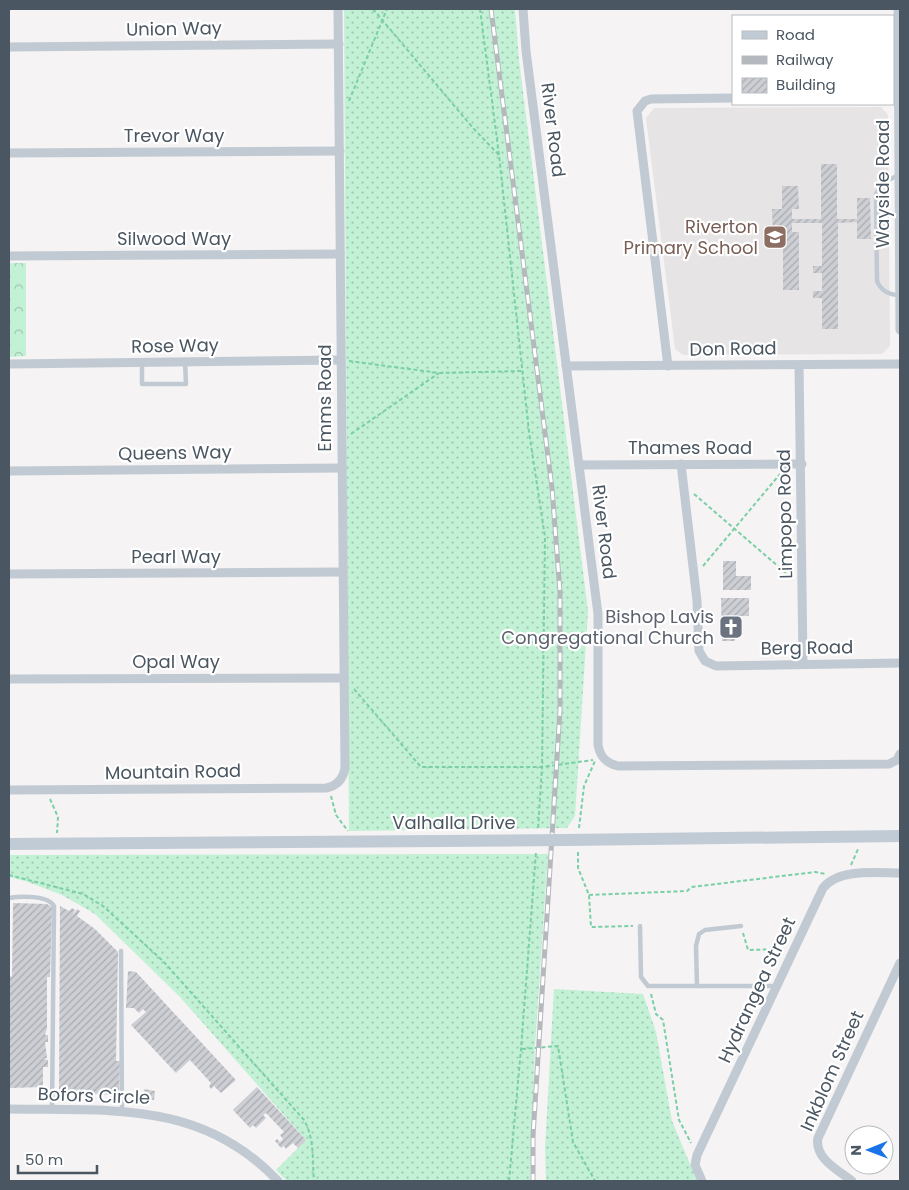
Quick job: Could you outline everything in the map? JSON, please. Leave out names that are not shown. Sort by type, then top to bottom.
[{"type":"main road","name":"Valhalla Drive","points":[[9,844],[900,836]]},
{"type":"street","name":"Emms Road","points":[[334,785],[343,777],[345,768],[338,9]]},
{"type":"street","name":"River Road","points":[[523,9],[526,51],[598,614],[598,745],[604,759],[618,766],[889,764],[896,760],[900,754]]},
{"type":"street","name":"Wayside Road","points":[[898,9],[896,97],[900,170],[900,330]]},
{"type":"street","name":"Union Way","points":[[9,47],[339,44]]},
{"type":"street","points":[[668,366],[637,111],[645,101],[652,99],[732,98]]},
{"type":"street","name":"Trevor Way","points":[[9,153],[340,151]]},
{"type":"street","name":"Silwood Way","points":[[9,256],[340,254]]},
{"type":"street","name":"Rose Way","points":[[9,364],[341,360]]},
{"type":"street","name":"Don Road","points":[[566,366],[900,364]]},
{"type":"street","name":"Limpopo Road","points":[[799,365],[802,464],[803,664]]},
{"type":"street","name":"Berg Road","points":[[681,464],[694,573],[699,651],[705,661],[716,666],[900,664]]},
{"type":"street","name":"Thames Road","points":[[579,465],[802,464]]},
{"type":"street","name":"Queens Way","points":[[9,471],[342,468]]},
{"type":"street","name":"Pearl Way","points":[[9,574],[343,572]]},
{"type":"street","name":"Opal Way","points":[[9,679],[344,678]]},
{"type":"street","name":"Mountain Road","points":[[9,790],[334,785]]},
{"type":"street","points":[[839,876],[900,873]]},
{"type":"street","name":"Hydrangea Street","points":[[697,1155],[823,888],[839,876]]},
{"type":"street","name":"Inkblom Street","points":[[852,1181],[821,1155],[817,1145],[818,1138],[900,963]]},
{"type":"street","name":"Bofors Circle","points":[[9,1109],[122,1111],[169,1117],[201,1128],[245,1152],[278,1181]]},
{"type":"street","points":[[697,1155],[695,1165],[702,1181]]},
{"type":"lane","points":[[900,170],[878,188],[876,204],[877,280],[880,286],[890,295],[900,295]]},
{"type":"lane","points":[[142,362],[142,384],[186,384],[185,362]]},
{"type":"lane","points":[[9,898],[45,899],[54,906],[52,1110]]},
{"type":"lane","points":[[640,926],[641,977],[648,986],[778,986]]},
{"type":"lane","points":[[697,986],[696,946],[699,934],[705,930],[741,926]]},
{"type":"lane","points":[[121,951],[122,1111]]},
{"type":"path","points":[[373,9],[473,128],[499,155]]},
{"type":"path","points":[[339,120],[350,99],[387,9]]},
{"type":"path","points":[[480,9],[499,155],[521,371],[545,537],[542,767],[537,835]]},
{"type":"path","points":[[341,360],[439,373],[521,371]]},
{"type":"path","points":[[342,440],[439,373]]},
{"type":"path","points":[[694,573],[700,570],[735,529],[782,472],[786,464]]},
{"type":"path","points":[[684,488],[794,580],[802,581]]},
{"type":"path","points":[[344,678],[421,767],[542,767],[595,760],[584,786],[579,830]]},
{"type":"path","points":[[334,785],[336,815],[349,833]]},
{"type":"path","points":[[49,790],[58,817],[57,834]]},
{"type":"path","points":[[509,1181],[536,845]]},
{"type":"path","points":[[589,895],[687,891],[692,887],[815,872],[839,876],[854,859],[858,848]]},
{"type":"path","points":[[578,852],[578,868],[589,895],[591,927],[640,926]]},
{"type":"path","points":[[9,875],[83,894],[103,906],[164,962],[304,1120],[309,1129],[313,1148],[314,1181]]},
{"type":"path","points":[[741,926],[748,950],[783,949],[793,953]]},
{"type":"path","points":[[652,987],[650,999],[656,1014],[663,1020],[679,1120],[697,1155]]},
{"type":"path","points":[[521,1049],[558,1046],[573,1142],[595,1181]]},
{"type":"shaded area","name":"Riverton Primary School","points":[[881,107],[888,115],[890,346],[882,354],[683,355],[675,349],[646,118],[654,108]]},
{"type":"green space","points":[[344,9],[515,9],[519,60],[588,611],[575,816],[567,828],[349,831]]},
{"type":"green space","points":[[9,263],[26,263],[26,356],[9,357]]},
{"type":"green space","points":[[548,854],[535,1046],[530,1181],[287,1181],[276,1170],[306,1140],[180,997],[95,914],[62,895],[9,877],[9,855]]},
{"type":"green space","points":[[554,989],[643,994],[656,1032],[672,1121],[697,1181],[546,1181],[545,1148]]},
{"type":"building","points":[[821,164],[837,164],[837,219],[857,219],[857,198],[870,198],[871,239],[857,239],[857,222],[838,223],[838,329],[822,329],[822,298],[813,298],[813,291],[822,291],[822,273],[813,273],[813,266],[822,266],[822,223],[792,223],[792,232],[799,232],[799,290],[783,290],[783,233],[773,233],[772,209],[782,209],[782,186],[798,186],[799,209],[792,209],[792,219],[821,219]]},
{"type":"building","points":[[723,561],[736,561],[736,576],[751,576],[751,590],[723,590]]},
{"type":"building","name":"Bishop Lavis Congregational Church","points":[[721,598],[749,598],[749,616],[740,616],[740,637],[735,637],[735,641],[722,641]]},
{"type":"building","points":[[13,903],[47,904],[52,907],[50,977],[47,977],[47,1028],[45,1035],[48,1035],[48,1042],[45,1042],[47,1058],[43,1059],[48,1060],[48,1067],[43,1067],[43,1087],[9,1088]]},
{"type":"building","points":[[60,906],[69,911],[72,908],[75,910],[73,915],[77,909],[80,911],[77,916],[95,929],[118,952],[116,1061],[120,1061],[119,1095],[59,1092]]},
{"type":"building","points":[[128,971],[136,972],[236,1080],[221,1093],[214,1086],[211,1089],[209,1086],[211,1083],[190,1060],[176,1073],[131,1025],[146,1012],[143,1009],[139,1013],[134,1008],[126,1008]]},
{"type":"building","points":[[257,1087],[306,1140],[298,1148],[293,1143],[286,1149],[284,1146],[281,1148],[275,1141],[277,1139],[280,1142],[283,1139],[280,1135],[284,1132],[266,1113],[263,1115],[266,1118],[256,1128],[253,1125],[250,1128],[233,1110]]},
{"type":"building","points":[[144,1089],[155,1091],[154,1100],[143,1099]]},
{"type":"railway","points":[[491,9],[552,488],[560,592],[560,710],[533,1136],[533,1181]]},
{"type":"place","name":"Riverton Primary School","points":[[775,237]]},
{"type":"place","name":"Bishop Lavis Congregational Church","points":[[731,627]]}]
